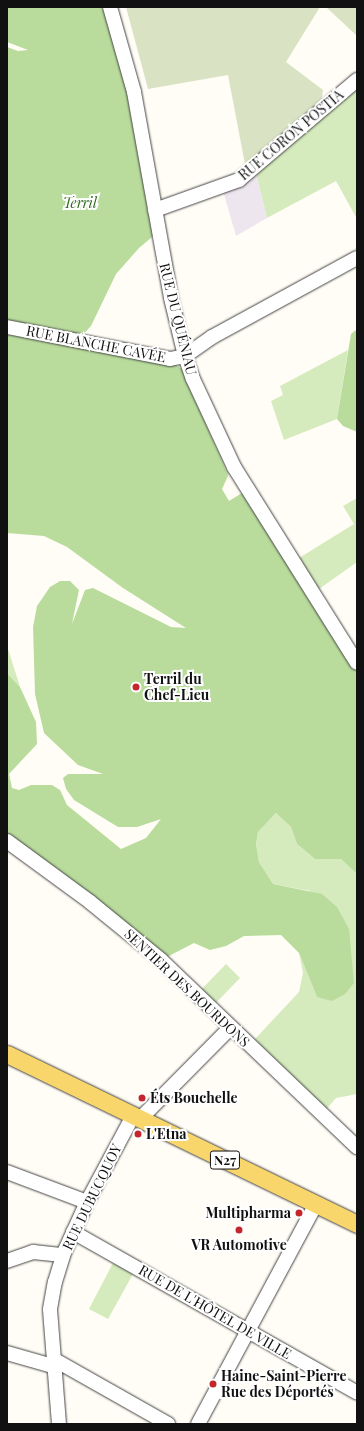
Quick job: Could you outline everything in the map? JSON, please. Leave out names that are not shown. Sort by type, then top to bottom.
[{"type":"main road","name":"N27","points":[[7,1054],[357,1224]]},
{"type":"street","name":"RUE DU QUÉNIAU","points":[[110,7],[134,92],[155,210],[184,356],[202,402],[234,467],[357,664]]},
{"type":"street","name":"RUE CORON POSTIA","points":[[155,210],[239,180],[357,80]]},
{"type":"street","points":[[184,356],[212,337],[357,258]]},
{"type":"street","name":"RUE BLANCHE CAVÉE","points":[[7,327],[162,358],[184,356]]},
{"type":"street","name":"SENTIER DES BOURDONS","points":[[7,841],[90,902],[161,960],[230,1028],[357,1147]]},
{"type":"street","name":"RUE DUBUCQUOY","points":[[59,1424],[50,1309],[63,1255],[87,1202],[137,1117],[230,1028]]},
{"type":"street","points":[[7,1172],[87,1202]]},
{"type":"street","points":[[198,1424],[316,1204]]},
{"type":"street","name":"RUE DE L'HÔTEL DE VILLE","points":[[73,1232],[357,1393]]},
{"type":"street","points":[[7,1261],[33,1252],[63,1255]]},
{"type":"street","points":[[7,1353],[55,1364],[168,1424]]},
{"type":"shaded area","points":[[255,169],[267,218],[236,236],[223,191]]},
{"type":"green space","name":"Terril","points":[[7,7],[99,7],[112,13],[158,232],[139,248],[116,274],[91,326],[76,342],[172,362],[183,370],[228,476],[222,489],[229,501],[242,493],[357,669],[357,874],[341,859],[315,859],[297,844],[291,827],[276,813],[258,832],[256,844],[259,862],[273,884],[322,894],[337,907],[349,929],[354,983],[345,994],[332,1001],[317,997],[299,953],[281,935],[244,936],[226,946],[210,950],[194,943],[161,960],[7,841],[7,673],[20,687],[36,722],[37,744],[9,774],[12,788],[19,790],[31,785],[52,785],[60,790],[67,805],[121,849],[146,838],[161,819],[137,827],[118,827],[74,800],[66,789],[63,778],[68,774],[103,774],[78,765],[44,733],[35,694],[33,627],[37,606],[50,587],[60,581],[70,581],[79,590],[72,624],[85,590],[93,588],[171,627],[186,628],[123,588],[67,547],[44,536],[7,533],[7,47],[18,51],[28,50],[7,42]]},
{"type":"green space","points":[[126,7],[320,7],[286,62],[323,90],[321,105],[247,175],[228,75],[148,89]]},
{"type":"green space","points":[[326,7],[357,7],[357,36]]},
{"type":"green space","points":[[357,80],[357,219],[336,181],[267,218],[255,169]]},
{"type":"green space","points":[[357,329],[357,432],[343,426],[337,419],[351,334]]},
{"type":"green space","points":[[348,350],[337,419],[284,440],[271,401],[283,395],[280,386]]},
{"type":"green space","points":[[189,382],[207,427],[230,471],[228,476],[198,408]]},
{"type":"green space","points":[[357,498],[357,562],[319,589],[299,558],[354,524],[343,506]]},
{"type":"green space","points":[[7,647],[9,652],[20,687],[7,673]]},
{"type":"green space","points":[[276,813],[291,827],[297,844],[315,859],[341,859],[357,874],[357,1094],[336,1098],[322,1114],[254,1040],[299,992],[303,973],[299,953],[317,997],[310,891],[273,884],[259,862],[256,844],[258,832]]},
{"type":"green space","points":[[226,964],[240,978],[210,1009],[196,995]]},
{"type":"green space","points":[[113,1263],[133,1274],[108,1319],[89,1309]]},
{"type":"place","name":"Terril du Chef-Lieu","points":[[136,687]]},
{"type":"place","name":"Éts Bouchelle","points":[[142,1098]]},
{"type":"place","name":"L'Etna","points":[[138,1134]]},
{"type":"place","name":"Multipharma","points":[[299,1213]]},
{"type":"place","name":"VR Automotive","points":[[239,1230]]},
{"type":"place","name":"Haine-Saint-Pierre Rue des Déportés","points":[[213,1384]]}]
